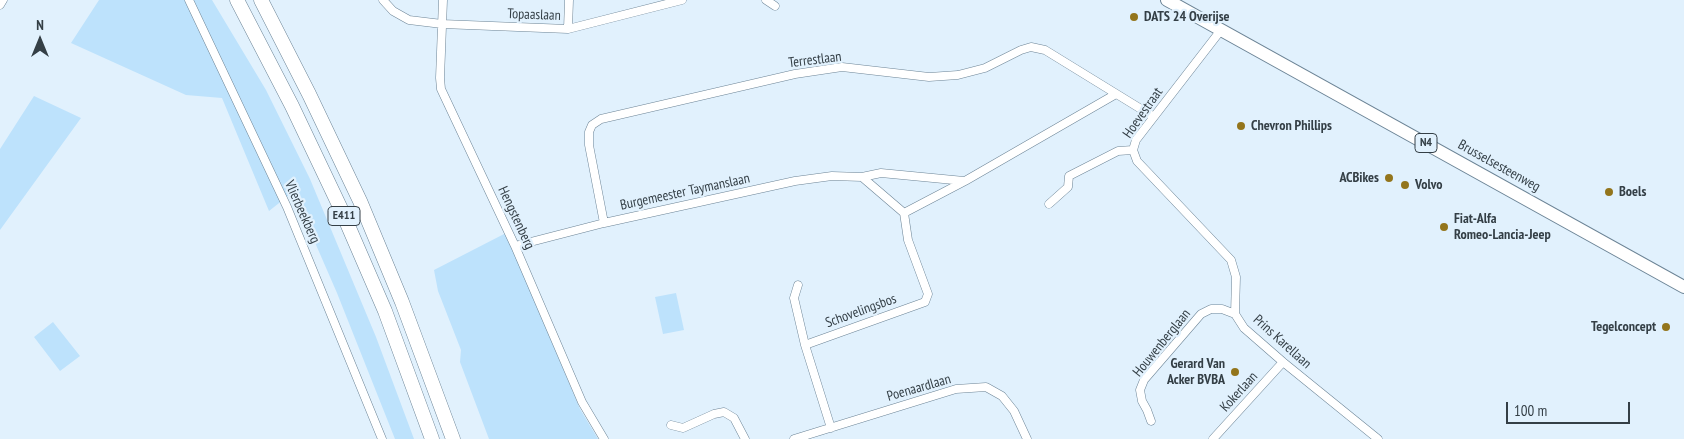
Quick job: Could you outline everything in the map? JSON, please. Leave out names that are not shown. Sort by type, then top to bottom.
[{"type":"highway","name":"E411","points":[[237,0],[292,106],[340,207],[384,311],[432,439]]},
{"type":"highway","name":"E411","points":[[261,0],[309,94],[360,201],[402,302],[454,439]]},
{"type":"main road","name":"Brusselsesteenweg","points":[[1166,0],[1684,287]]},
{"type":"street","points":[[0,5],[3,0]]},
{"type":"street","name":"Vlierbeekberg","points":[[189,0],[287,207],[382,439]]},
{"type":"street","name":"Topaaslaan","points":[[383,0],[393,11],[409,20],[442,24],[568,29],[682,0]]},
{"type":"street","name":"Hengstenberg","points":[[443,0],[441,89],[515,246],[582,402],[604,439]]},
{"type":"street","points":[[568,29],[569,0]]},
{"type":"street","points":[[766,0],[775,6]]},
{"type":"street","name":"Hoevestraat","points":[[1049,204],[1068,187],[1069,176],[1118,151],[1133,150],[1136,140],[1221,30]]},
{"type":"street","name":"Terrestlaan","points":[[604,223],[588,145],[592,124],[601,119],[795,74],[842,67],[929,77],[958,75],[985,68],[1020,50],[1031,47],[1044,50],[1154,117]]},
{"type":"street","points":[[862,177],[904,213],[965,181],[1116,94]]},
{"type":"street","name":"Prins Karellaan","points":[[1133,150],[1137,161],[1231,260],[1236,277],[1235,314],[1244,328],[1378,439]]},
{"type":"street","name":"Burgemeester Taymanslaan","points":[[515,246],[604,223],[795,181],[832,176],[862,177],[881,173],[965,181]]},
{"type":"street","name":"Schovelingsbos","points":[[805,344],[925,302],[928,294],[908,240],[904,213]]},
{"type":"street","points":[[798,285],[794,298],[805,344],[831,428]]},
{"type":"street","name":"Houwenberglaan","points":[[1151,420],[1142,400],[1140,390],[1144,380],[1201,314],[1211,309],[1222,309],[1235,314]]},
{"type":"street","name":"Kokerlaan","points":[[1213,439],[1283,362]]},
{"type":"street","name":"Poenaardlaan","points":[[794,439],[956,389],[986,387],[1002,396],[1008,403],[1014,411],[1026,439]]},
{"type":"street","points":[[672,425],[684,428],[714,414],[724,412],[734,418],[745,439]]},
{"type":"shaded area","points":[[99,0],[212,0],[266,90],[310,179],[376,337],[414,439],[395,439],[337,293],[293,192],[269,211],[222,98],[186,95],[71,43]]},
{"type":"shaded area","points":[[34,96],[81,118],[0,230],[0,149]]},
{"type":"shaded area","points":[[506,233],[580,409],[598,439],[489,439],[460,362],[461,350],[438,291],[434,270]]},
{"type":"shaded area","points":[[676,293],[684,330],[663,334],[655,297]]},
{"type":"shaded area","points":[[53,322],[80,356],[60,371],[34,337]]},
{"type":"place","name":"DATS 24 Overijse","points":[[1134,17]]},
{"type":"place","name":"Chevron Phillips","points":[[1241,126]]},
{"type":"place","name":"ACBikes","points":[[1389,178]]},
{"type":"place","name":"Volvo","points":[[1405,185]]},
{"type":"place","name":"Boels","points":[[1609,192]]},
{"type":"place","name":"Fiat-Alfa Romeo-Lancia-Jeep","points":[[1444,227]]},
{"type":"place","name":"Tegelconcept","points":[[1666,327]]},
{"type":"place","name":"Gerard Van Acker BVBA","points":[[1235,372]]}]
